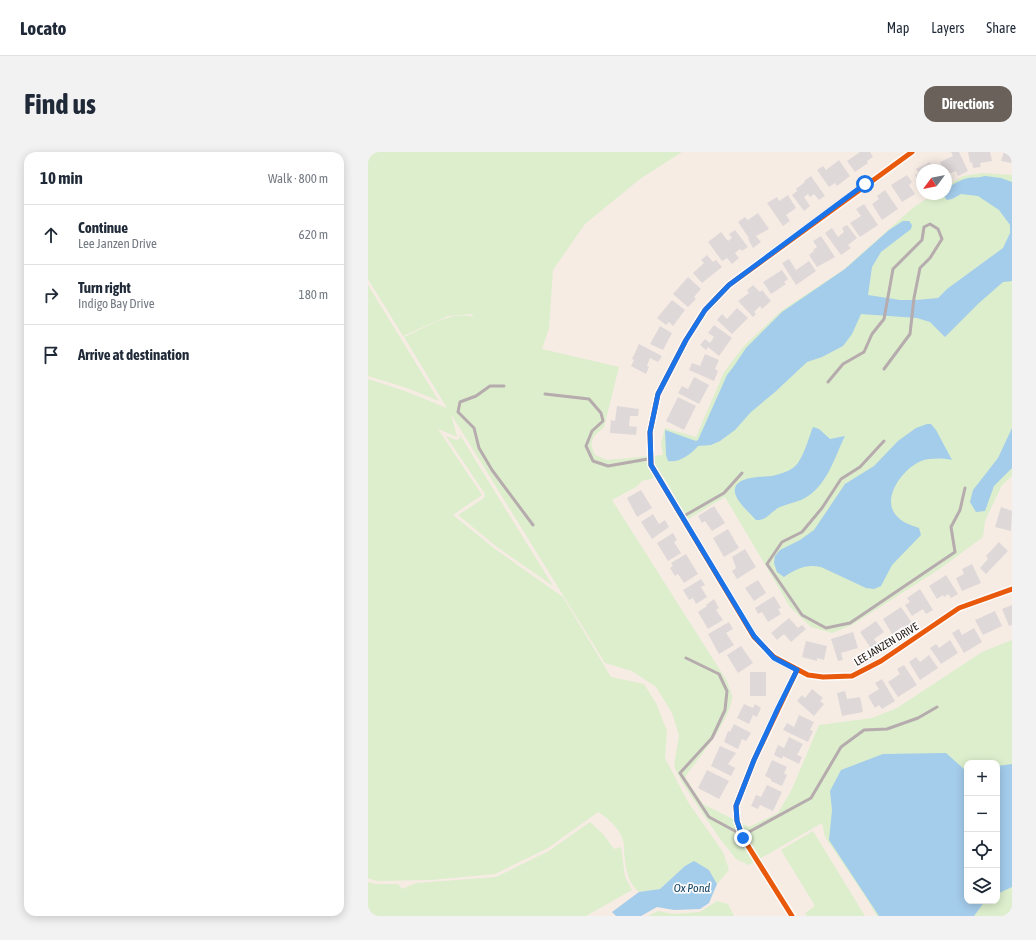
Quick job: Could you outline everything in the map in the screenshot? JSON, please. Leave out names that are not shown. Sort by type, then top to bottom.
[{"type":"street","name":"LEE JANZEN DRIVE","points":[[912,152],[729,285],[705,310],[686,340],[658,394],[650,432],[651,465],[754,636],[774,658],[808,675],[823,678],[852,676],[881,661],[959,608],[1012,589]]},
{"type":"street","points":[[792,916],[743,838],[737,821],[736,806],[757,754],[797,670]]},
{"type":"lane","points":[[828,382],[843,364],[864,352],[872,334],[884,319],[893,269],[922,240],[924,227],[930,224],[938,229],[942,239],[930,258],[920,268],[914,298],[910,334],[884,369]]},
{"type":"lane","points":[[504,386],[490,386],[476,396],[460,402],[458,412],[474,428],[480,448],[492,470],[533,525]]},
{"type":"lane","points":[[545,394],[589,399],[601,413],[603,421],[592,431],[586,446],[593,461],[608,466],[648,459]]},
{"type":"lane","points":[[884,441],[860,467],[841,479],[822,508],[802,532],[782,542],[767,564],[802,616],[826,628],[850,623],[955,552],[951,527],[960,510],[965,488]]},
{"type":"lane","points":[[684,516],[724,493],[742,473]]},
{"type":"lane","points":[[686,658],[720,674],[727,691],[725,710],[712,738],[680,773],[709,817],[735,831]]},
{"type":"lane","points":[[747,833],[811,798],[841,747],[864,730],[887,729],[918,718],[937,708]]},
{"type":"green space","points":[[368,152],[682,152],[640,179],[585,224],[553,270],[549,328],[542,349],[619,367],[604,427],[594,436],[591,445],[595,455],[607,460],[663,455],[661,443],[665,428],[696,437],[724,372],[744,346],[781,311],[843,270],[914,207],[925,200],[952,200],[952,183],[963,176],[982,173],[1012,175],[1012,476],[1002,485],[985,521],[983,537],[941,568],[852,625],[832,633],[811,627],[790,607],[725,497],[688,519],[663,476],[642,481],[636,487],[612,500],[727,681],[732,695],[729,709],[719,730],[685,777],[703,804],[749,827],[778,813],[792,789],[819,725],[872,718],[897,708],[982,652],[1012,640],[1012,916],[877,916],[825,837],[822,823],[749,865],[736,859],[718,836],[683,784],[674,766],[679,735],[672,713],[656,687],[632,671],[605,663],[451,414],[457,437],[438,429],[482,495],[453,515],[495,549],[563,597],[611,677],[644,684],[656,703],[667,731],[665,758],[688,802],[723,852],[729,870],[717,884],[709,870],[685,866],[660,889],[639,892],[632,884],[626,869],[623,842],[619,831],[606,817],[598,812],[548,848],[495,874],[431,880],[377,881],[368,878],[368,379],[405,391],[447,408],[404,337],[447,318],[465,315],[474,317],[471,314],[448,316],[403,336],[368,279]]},
{"type":"green space","points":[[368,285],[439,401],[407,388],[368,376]]},
{"type":"green space","points":[[460,435],[553,586],[497,547],[458,515],[484,498],[485,494],[446,436],[457,440],[460,438]]},
{"type":"green space","points":[[590,822],[603,834],[614,849],[621,847],[625,877],[632,890],[586,916],[368,916],[368,882],[375,884],[398,884],[402,889],[416,883],[496,877],[549,851]]},
{"type":"green space","points":[[813,831],[865,916],[807,916],[805,913],[815,906],[781,850]]},
{"type":"green space","points":[[717,901],[728,904],[734,916],[648,916],[658,911],[674,914],[700,912]]},
{"type":"water","points":[[968,178],[1001,178],[1012,182],[1012,281],[1003,282],[979,303],[945,337],[930,322],[917,318],[861,314],[852,334],[843,346],[822,357],[807,362],[751,412],[735,430],[720,441],[711,445],[698,446],[689,455],[677,461],[668,461],[666,455],[665,430],[696,441],[698,440],[727,375],[746,348],[782,312],[845,269],[889,230],[903,221],[909,221],[912,225],[911,229],[881,252],[872,267],[868,295],[900,300],[938,298],[947,289],[1003,248],[1010,233],[1010,225],[999,210],[978,196],[961,194],[952,199],[952,185]]},
{"type":"water","points":[[931,424],[936,430],[952,460],[928,459],[921,461],[908,470],[897,483],[891,499],[895,514],[903,521],[919,528],[921,535],[892,565],[881,586],[874,589],[866,588],[816,566],[801,568],[784,577],[777,572],[774,563],[775,556],[780,550],[800,540],[814,530],[845,484],[874,466],[898,441],[916,428]]},
{"type":"water","points":[[813,427],[819,429],[830,439],[845,436],[826,477],[815,491],[805,498],[780,507],[763,519],[756,520],[736,496],[735,489],[737,485],[741,481],[754,477],[772,476],[783,473],[797,465]]},
{"type":"water","points":[[1012,428],[1012,468],[994,486],[985,511],[976,512],[970,502],[973,490],[998,458]]},
{"type":"water","points":[[946,753],[964,769],[964,904],[983,904],[974,916],[879,916],[829,840],[832,810],[830,791],[841,770],[883,754]]},
{"type":"water","points":[[1012,764],[1012,887],[1000,893],[1000,796],[1000,766]]},
{"type":"water","name":"Ox Pond","points":[[694,861],[709,870],[717,884],[709,903],[700,909],[674,910],[657,907],[641,916],[616,916],[612,912],[639,892],[660,889],[685,866]]},
{"type":"building","points":[[860,152],[870,152],[873,157],[867,161],[868,163],[855,172],[847,161]]},
{"type":"building","points":[[951,152],[959,152],[968,171],[958,176],[956,171],[952,173],[952,164],[941,164],[940,162],[953,156]]},
{"type":"building","points":[[968,152],[990,152],[992,161],[980,163],[981,167],[973,168],[972,162],[970,163]]},
{"type":"building","points":[[1004,152],[1012,152],[1011,163],[1001,161]]},
{"type":"building","points":[[839,160],[850,176],[837,186],[835,183],[829,187],[817,170],[823,166],[826,170]]},
{"type":"building","points":[[907,175],[912,182],[909,185],[915,194],[902,202],[891,185]]},
{"type":"building","points":[[811,176],[825,196],[819,200],[814,194],[810,197],[808,194],[804,197],[810,206],[804,211],[792,195],[797,191],[796,189],[805,182],[804,181]]},
{"type":"building","points":[[885,190],[898,209],[882,220],[872,204],[879,199],[877,196]]},
{"type":"building","points":[[788,195],[796,208],[786,215],[790,221],[783,226],[767,203],[777,197],[779,201]]},
{"type":"building","points":[[864,204],[878,225],[860,237],[850,223],[861,216],[856,209]]},
{"type":"building","points":[[758,213],[769,229],[756,236],[761,242],[753,248],[748,239],[749,238],[738,222],[745,217],[748,220]]},
{"type":"building","points":[[847,225],[857,238],[848,245],[851,248],[841,255],[825,233],[832,228],[838,237],[844,232],[842,228]]},
{"type":"building","points":[[735,230],[748,247],[742,251],[740,249],[735,253],[739,258],[732,264],[727,258],[722,261],[708,242],[721,232],[728,241],[732,238],[729,234]]},
{"type":"building","points":[[821,236],[835,257],[817,267],[809,255],[817,247],[813,241]]},
{"type":"building","points":[[707,255],[713,262],[716,260],[722,267],[702,283],[693,273],[704,263],[701,260]]},
{"type":"building","points":[[789,259],[796,270],[809,261],[816,271],[796,285],[782,263]]},
{"type":"building","points":[[782,270],[788,279],[784,282],[786,284],[771,294],[763,282]]},
{"type":"building","points":[[688,277],[701,289],[694,297],[696,299],[688,307],[673,294]]},
{"type":"building","points":[[753,285],[760,292],[762,290],[771,301],[762,309],[760,306],[754,312],[756,314],[753,317],[738,301],[749,293],[747,290]]},
{"type":"building","points":[[672,300],[685,310],[673,326],[669,322],[666,325],[657,318]]},
{"type":"building","points":[[737,308],[748,318],[732,334],[717,320],[722,314],[727,319]]},
{"type":"building","points":[[714,325],[732,338],[719,356],[708,347],[706,350],[700,345],[705,339],[710,343],[714,337],[708,333]]},
{"type":"building","points":[[660,326],[672,333],[663,350],[650,344]]},
{"type":"building","points":[[639,344],[662,356],[658,362],[650,358],[647,366],[649,367],[646,374],[631,366],[634,360],[632,359]]},
{"type":"building","points":[[705,354],[719,360],[715,369],[718,371],[714,381],[689,370],[692,363],[700,366]]},
{"type":"building","points":[[694,377],[709,385],[699,404],[678,393],[682,386],[688,389]]},
{"type":"building","points":[[678,397],[696,406],[684,430],[666,421]]},
{"type":"building","points":[[617,406],[639,409],[638,416],[630,416],[629,426],[637,427],[636,435],[610,433],[611,420],[615,421]]},
{"type":"building","points":[[641,490],[652,508],[637,517],[627,498]]},
{"type":"building","points":[[714,506],[725,523],[712,531],[705,521],[702,523],[698,516]]},
{"type":"building","points":[[1001,507],[1012,511],[1011,531],[995,527]]},
{"type":"building","points":[[653,514],[659,524],[665,520],[669,527],[652,539],[641,522]]},
{"type":"building","points":[[728,529],[739,548],[724,557],[713,538]]},
{"type":"building","points":[[673,533],[677,540],[674,542],[681,553],[668,561],[657,543]]},
{"type":"building","points":[[999,542],[1008,551],[986,574],[980,568],[988,559],[986,556]]},
{"type":"building","points":[[745,549],[756,567],[737,579],[732,571],[736,568],[732,557]]},
{"type":"building","points":[[686,554],[698,574],[684,583],[678,574],[675,576],[670,568],[673,566],[671,563]]},
{"type":"building","points":[[972,564],[981,583],[962,591],[956,578],[964,574],[962,569]]},
{"type":"building","points":[[946,575],[958,594],[951,598],[948,594],[944,597],[943,595],[937,599],[929,586]]},
{"type":"building","points":[[701,579],[705,585],[701,587],[707,597],[696,604],[693,598],[689,600],[683,590]]},
{"type":"building","points":[[758,580],[766,593],[754,601],[745,588]]},
{"type":"building","points":[[920,589],[933,610],[926,614],[923,609],[912,616],[905,605],[910,602],[907,598]]},
{"type":"building","points":[[774,596],[781,608],[778,609],[781,614],[768,622],[762,612],[758,614],[755,608]]},
{"type":"building","points":[[714,599],[719,608],[716,610],[723,620],[708,629],[698,612]]},
{"type":"building","points":[[1012,605],[1012,625],[1009,626],[1002,609]]},
{"type":"building","points":[[901,607],[912,623],[904,628],[903,626],[892,634],[883,619]]},
{"type":"building","points":[[995,611],[1002,626],[983,635],[975,620]]},
{"type":"building","points":[[789,618],[798,628],[802,625],[806,629],[791,642],[784,634],[777,640],[771,633]]},
{"type":"building","points":[[876,621],[884,632],[874,639],[879,646],[872,650],[860,632]]},
{"type":"building","points":[[729,622],[733,629],[726,633],[734,645],[719,654],[708,634]]},
{"type":"building","points":[[974,628],[982,642],[964,653],[952,633],[959,629],[962,635]]},
{"type":"building","points":[[853,632],[858,648],[841,653],[843,660],[838,661],[831,639]]},
{"type":"building","points":[[950,640],[958,653],[941,664],[930,648],[936,644],[939,648]]},
{"type":"building","points":[[806,641],[827,646],[824,660],[817,658],[817,661],[802,657]]},
{"type":"building","points":[[741,646],[753,663],[738,673],[727,655]]},
{"type":"building","points":[[929,655],[938,668],[920,680],[909,662],[916,657],[920,662]]},
{"type":"building","points":[[904,665],[917,685],[898,697],[888,682],[900,674],[897,669]]},
{"type":"building","points":[[750,672],[766,672],[766,696],[750,696]]},
{"type":"building","points":[[882,679],[895,701],[882,709],[879,705],[875,708],[868,696],[879,689],[875,683]]},
{"type":"building","points":[[812,689],[823,698],[820,701],[824,704],[814,716],[797,701],[802,695],[805,698]]},
{"type":"building","points":[[845,691],[847,699],[860,697],[863,712],[842,716],[837,693]]},
{"type":"building","points":[[744,704],[753,708],[755,704],[761,708],[757,717],[753,715],[749,724],[737,718]]},
{"type":"building","points":[[799,715],[814,722],[810,730],[813,731],[808,742],[783,730],[787,723],[794,727]]},
{"type":"building","points":[[734,724],[751,733],[746,741],[742,739],[738,749],[724,742],[728,731],[730,732]]},
{"type":"building","points":[[789,737],[803,744],[797,755],[802,757],[799,764],[783,756],[782,759],[774,755],[778,745],[784,748]]},
{"type":"building","points":[[720,746],[736,753],[728,764],[735,768],[731,776],[711,766]]},
{"type":"building","points":[[772,760],[787,767],[784,773],[787,775],[782,786],[771,781],[771,779],[765,776]]},
{"type":"building","points":[[707,770],[729,781],[719,799],[698,788]]},
{"type":"building","points":[[767,785],[782,792],[773,811],[760,805],[758,809],[751,806],[756,795],[761,797]]},
{"type":"cycle path","points":[[912,152],[729,285],[705,310],[686,340],[658,394],[650,432],[651,465],[754,637],[774,657],[808,675],[823,677],[852,676],[881,661],[959,608],[1012,589]]},
{"type":"cycle path","points":[[792,916],[743,838],[737,821],[736,806],[754,760],[797,670]]},
{"type":"route","points":[[743,838],[737,821],[736,806],[754,760],[797,670],[774,658],[754,636],[651,465],[650,432],[658,394],[686,340],[705,310],[729,285],[865,184]]}]
